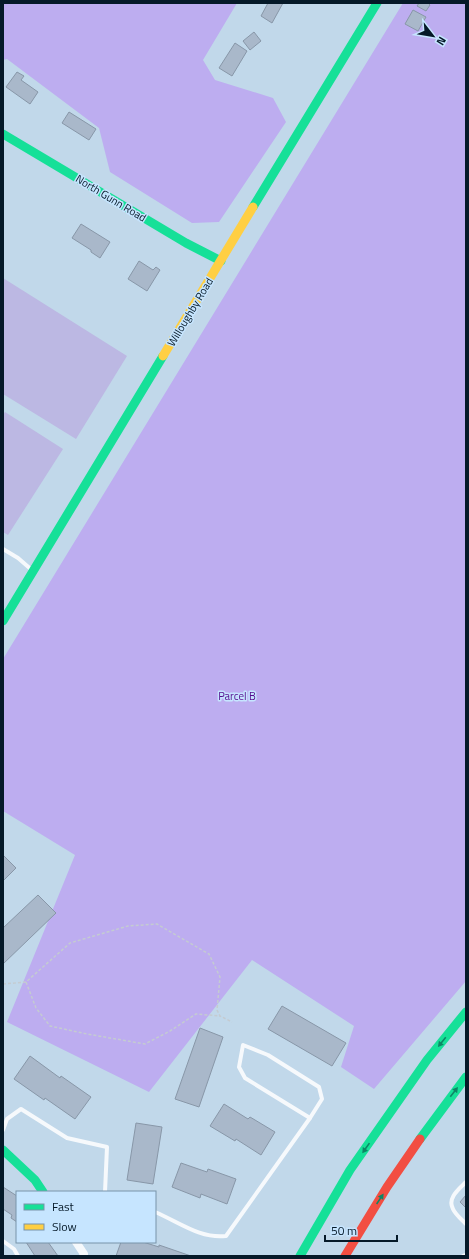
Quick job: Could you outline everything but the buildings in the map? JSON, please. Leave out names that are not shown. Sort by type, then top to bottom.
[{"type":"main road","name":"Willoughby Road","points":[[3,621],[377,3]]},
{"type":"main road","name":"North Gunn Road","points":[[3,134],[186,243],[221,261]]},
{"type":"main road","points":[[300,1256],[350,1170],[427,1060],[466,1012]]},
{"type":"main road","points":[[345,1256],[368,1218],[434,1118],[466,1077]]},
{"type":"main road","points":[[3,1150],[35,1180],[42,1191]]},
{"type":"street","points":[[77,1243],[84,1254],[83,1256]]},
{"type":"lane","points":[[3,549],[18,558],[33,571]]},
{"type":"lane","points":[[156,1212],[173,1220],[189,1230],[216,1237],[226,1236],[310,1118],[322,1099],[319,1087],[268,1055],[243,1045],[239,1067],[245,1078],[310,1118]]},
{"type":"lane","points":[[3,1130],[7,1119],[21,1109],[67,1138],[107,1147],[105,1191]]},
{"type":"lane","points":[[466,1182],[456,1192],[451,1200],[452,1209],[466,1224]]},
{"type":"lane","points":[[3,1241],[14,1249],[18,1256]]},
{"type":"path","points":[[3,984],[26,982],[70,943],[128,926],[157,924],[209,954],[220,977],[217,1010],[220,1016]]},
{"type":"path","points":[[26,982],[36,1008],[50,1026],[116,1039],[145,1044],[170,1032],[196,1014],[220,1016],[232,1022]]},
{"type":"shaded area","points":[[3,278],[127,356],[76,439],[3,394]]},
{"type":"shaded area","points":[[5,412],[63,449],[8,535],[3,532],[3,415]]},
{"type":"green space","points":[[3,3],[237,3],[203,60],[215,80],[273,98],[286,122],[219,222],[192,223],[110,172],[99,128],[7,59],[3,60]]},
{"type":"green space","name":"Parcel B","points":[[403,3],[466,3],[466,981],[374,1089],[341,1067],[354,1026],[252,960],[149,1092],[7,1022],[75,855],[3,811],[3,659]]},
{"type":"traffic: fast","points":[[253,207],[377,3]]},
{"type":"traffic: fast","points":[[3,134],[186,243],[221,261]]},
{"type":"traffic: fast","points":[[3,621],[163,356]]},
{"type":"traffic: fast","points":[[300,1256],[350,1170],[427,1060],[466,1012]]},
{"type":"traffic: fast","points":[[420,1139],[466,1077]]},
{"type":"traffic: fast","points":[[3,1150],[35,1180],[42,1191]]},
{"type":"traffic: slow","points":[[163,356],[253,207]]},
{"type":"traffic: jam","points":[[345,1256],[387,1187],[420,1139]]}]
